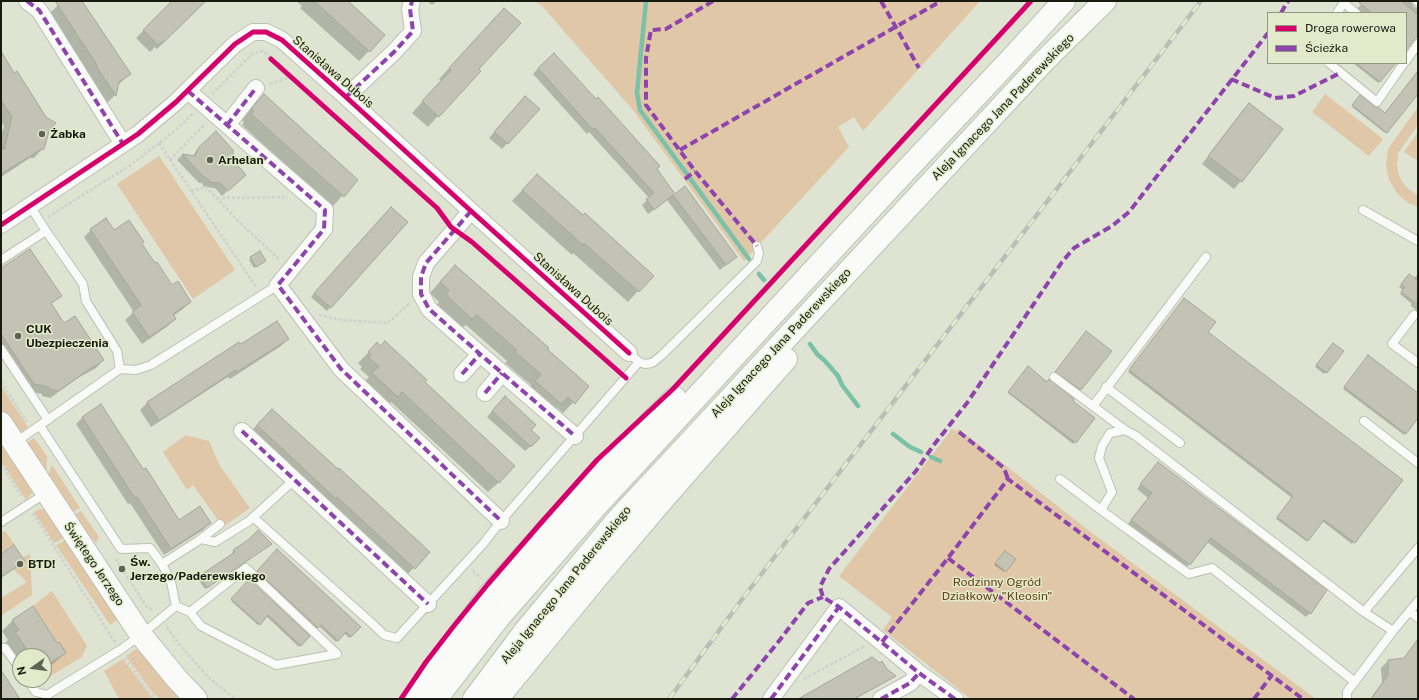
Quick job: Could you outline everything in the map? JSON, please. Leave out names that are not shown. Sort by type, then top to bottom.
[{"type":"main road","name":"Aleja Ignacego Jana Paderewskiego","points":[[436,699],[500,616],[598,504],[1064,1]]},
{"type":"main road","name":"Aleja Ignacego Jana Paderewskiego","points":[[474,699],[525,632],[619,518],[861,256],[1044,61],[1105,1]]},
{"type":"main road","points":[[497,699],[645,521],[827,312],[861,256]]},
{"type":"main road","points":[[414,699],[489,595],[590,482],[642,432],[780,291],[820,264]]},
{"type":"main road","name":"Świętego Jerzego","points":[[1,423],[140,635],[196,699]]},
{"type":"street","points":[[27,1],[39,10],[123,144]]},
{"type":"street","points":[[346,97],[395,51],[413,31],[410,9],[412,1]]},
{"type":"street","name":"Stanisława Dubois","points":[[1,225],[138,134],[188,91],[235,44],[253,32],[266,32],[282,40],[634,358]]},
{"type":"street","points":[[227,125],[256,88]]},
{"type":"street","points":[[188,91],[325,210],[324,228],[278,285],[341,369],[501,521]]},
{"type":"street","points":[[471,211],[426,263],[421,277],[421,294],[429,308],[574,436]]},
{"type":"street","points":[[462,374],[480,354]]},
{"type":"street","points":[[485,392],[502,373]]},
{"type":"street","points":[[242,431],[428,604]]},
{"type":"street","points":[[771,699],[839,607],[919,673],[955,699]]},
{"type":"street","points":[[881,699],[910,682],[919,673]]},
{"type":"lane","points":[[1338,12],[1344,2],[1355,12]]},
{"type":"lane","points":[[1407,59],[1418,44]]},
{"type":"lane","points":[[1330,64],[1377,102],[1403,64]]},
{"type":"lane","points":[[30,206],[83,284],[86,301],[117,351],[120,369]]},
{"type":"lane","points":[[1363,210],[1418,241]]},
{"type":"lane","points":[[1,260],[46,231]]},
{"type":"lane","points":[[253,517],[384,636],[397,638],[483,544],[574,436],[634,358],[645,364],[652,363],[662,355],[757,261],[759,254],[757,246]]},
{"type":"lane","points":[[1093,406],[1206,257]]},
{"type":"lane","points":[[14,443],[120,369],[136,370],[151,365],[278,285]]},
{"type":"lane","points":[[1414,315],[1392,344],[1418,363]]},
{"type":"lane","points":[[1,349],[48,420]]},
{"type":"lane","points":[[1054,377],[1124,430],[1136,436],[1364,612],[1392,631]]},
{"type":"lane","points":[[1106,387],[1180,443]]},
{"type":"lane","points":[[1364,421],[1418,463]]},
{"type":"lane","points":[[40,426],[121,549],[150,548],[162,564],[171,582],[176,606]]},
{"type":"lane","points":[[1101,510],[1112,492],[1099,458],[1102,446],[1110,433],[1124,430]]},
{"type":"lane","points":[[1060,479],[1189,574],[1212,568],[1355,682]]},
{"type":"lane","points":[[201,539],[215,542],[249,521],[294,480]]},
{"type":"lane","points":[[1,522],[46,492]]},
{"type":"lane","points":[[162,564],[201,539],[220,524]]},
{"type":"lane","points":[[1364,612],[1418,548]]},
{"type":"lane","points":[[176,606],[190,612],[201,626],[276,665],[337,654],[246,568],[190,612]]},
{"type":"lane","points":[[1347,699],[1347,692],[1392,631],[1418,601]]},
{"type":"lane","points":[[33,688],[36,692],[47,697],[120,650],[176,606]]},
{"type":"lane","points":[[1410,612],[1418,618]]},
{"type":"lane","points":[[1,648],[6,648],[12,657]]},
{"type":"path","points":[[256,88],[290,77]]},
{"type":"path","points":[[170,160],[215,114]]},
{"type":"path","points":[[159,143],[262,296]]},
{"type":"path","points":[[191,190],[206,187],[239,222],[291,270]]},
{"type":"path","points":[[216,198],[309,196]]},
{"type":"path","points":[[298,311],[342,320],[388,323],[421,294]]},
{"type":"path","points":[[1,464],[120,650],[150,693],[156,699]]},
{"type":"path","points":[[465,564],[482,579]]},
{"type":"path","points":[[799,682],[860,649]]},
{"type":"green space","points":[[535,1],[980,1],[863,131],[854,117],[838,127],[849,147],[744,261],[633,110],[542,6]]},
{"type":"green space","points":[[1325,94],[1383,139],[1369,156],[1312,112]]},
{"type":"green space","points":[[1418,107],[1418,125],[1398,153],[1397,165],[1399,176],[1405,186],[1418,195],[1418,207],[1408,203],[1397,193],[1389,180],[1386,165],[1388,149]]},
{"type":"green space","points":[[1418,132],[1418,161],[1404,152]]},
{"type":"green space","points":[[159,156],[235,270],[193,299],[117,184]]},
{"type":"green space","points":[[1,386],[28,427],[17,435],[1,408]]},
{"type":"green space","name":"Rodzinny Ogród Działkowy \"Kleosin\"","points":[[952,429],[956,431],[959,429],[1088,530],[1316,699],[971,699],[883,630],[892,617],[839,576]]},
{"type":"green space","points":[[186,435],[209,441],[220,466],[250,508],[223,527],[193,485],[187,490],[163,452]]},
{"type":"green space","points":[[34,438],[47,456],[47,469],[42,472],[25,444]]},
{"type":"green space","points":[[1,442],[30,484],[32,493],[26,500],[1,461]]},
{"type":"green space","points":[[52,465],[80,508],[70,514],[48,475]]},
{"type":"green space","points":[[40,509],[47,510],[65,537],[54,543],[34,512]]},
{"type":"green space","points":[[81,511],[99,537],[96,543],[72,516]]},
{"type":"green space","points":[[5,531],[15,545],[1,553],[1,533]]},
{"type":"green space","points":[[66,540],[118,619],[110,625],[56,545]]},
{"type":"green space","points":[[30,554],[32,595],[2,615],[1,598],[27,582],[13,569],[25,561],[23,557]]},
{"type":"green space","points":[[52,591],[87,646],[82,657],[52,675],[52,652],[57,643],[33,606]]},
{"type":"green space","points":[[136,649],[143,651],[187,699],[160,699],[152,692],[126,656]]},
{"type":"green space","points":[[123,659],[154,699],[119,699],[104,671]]},
{"type":"building","points":[[55,1],[82,1],[131,74],[119,82],[116,96],[96,66],[97,65]]},
{"type":"building","points":[[172,1],[206,1],[164,42],[163,41],[158,45],[143,30]]},
{"type":"building","points":[[314,1],[348,1],[385,35],[370,52]]},
{"type":"building","points":[[1357,1],[1401,1],[1418,15],[1418,35],[1407,49],[1407,12],[1371,12]]},
{"type":"building","points":[[504,8],[521,23],[479,69],[481,71],[439,117],[422,101],[451,70],[449,68]]},
{"type":"building","points":[[1,51],[14,73],[17,71],[46,117],[56,123],[49,131],[44,149],[1,174],[1,145],[4,150],[12,117],[1,100]]},
{"type":"building","points":[[554,53],[596,99],[598,97],[660,166],[657,169],[675,194],[685,186],[737,257],[726,265],[673,195],[654,210],[646,199],[654,193],[595,128],[593,130],[538,68]]},
{"type":"building","points":[[1357,64],[1395,64],[1380,82]]},
{"type":"building","points":[[1418,71],[1418,94],[1387,133],[1352,105],[1360,95],[1385,113]]},
{"type":"building","points":[[264,94],[358,180],[344,197],[251,114],[254,111],[251,109]]},
{"type":"building","points":[[525,96],[540,109],[508,144],[494,132]]},
{"type":"building","points":[[1249,103],[1283,129],[1242,182],[1208,156]]},
{"type":"building","name":"Arhelan","points":[[216,131],[233,150],[233,160],[246,175],[228,191],[220,183],[210,182],[207,178],[205,178],[182,154],[195,156],[198,148]]},
{"type":"building","points":[[537,174],[583,215],[585,213],[654,276],[639,292],[584,243],[583,245],[522,190]]},
{"type":"building","points":[[391,207],[408,222],[331,308],[314,293]]},
{"type":"building","points":[[106,218],[114,230],[129,220],[144,242],[142,244],[155,263],[157,262],[172,285],[178,281],[191,302],[173,314],[176,319],[149,337],[132,312],[141,305],[90,229]]},
{"type":"building","points":[[30,249],[62,296],[51,303],[64,323],[75,316],[104,360],[58,391],[49,389],[49,387],[34,384],[1,334],[1,268]]},
{"type":"building","points":[[260,251],[266,261],[256,267],[250,257]]},
{"type":"building","points":[[455,265],[549,348],[547,349],[589,386],[575,404],[568,397],[561,404],[535,381],[541,374],[515,352],[517,350],[477,315],[472,319],[446,295],[449,290],[440,282]]},
{"type":"building","points":[[1409,274],[1418,281],[1418,305],[1401,292],[1405,287],[1401,284]]},
{"type":"building","points":[[1184,298],[1216,322],[1208,332],[1403,480],[1355,543],[1324,520],[1308,541],[1277,517],[1293,496],[1129,370]]},
{"type":"building","points":[[277,321],[289,339],[237,372],[236,370],[159,421],[147,402],[239,342],[241,344]]},
{"type":"building","points":[[1086,331],[1112,351],[1081,390],[1055,372]]},
{"type":"building","points":[[385,341],[427,380],[425,382],[515,466],[499,483],[402,392],[398,397],[372,373],[379,366],[369,358],[371,355],[368,352],[377,342],[380,346]]},
{"type":"building","points":[[1333,343],[1344,351],[1327,373],[1316,365]]},
{"type":"building","points":[[1368,355],[1418,393],[1418,418],[1406,434],[1344,387]]},
{"type":"building","points":[[1028,366],[1047,382],[1049,379],[1074,399],[1073,401],[1095,418],[1076,443],[1008,392]]},
{"type":"building","points":[[505,396],[536,425],[531,430],[540,438],[531,447],[492,411]]},
{"type":"building","points":[[101,404],[143,469],[146,468],[179,520],[200,506],[211,523],[171,549],[137,497],[135,498],[82,417]]},
{"type":"building","points":[[272,409],[338,469],[339,468],[430,552],[415,569],[337,497],[336,499],[257,425]]},
{"type":"building","points":[[1158,462],[1327,590],[1311,614],[1211,538],[1190,565],[1131,520],[1152,493],[1140,484]]},
{"type":"building","points":[[258,530],[272,544],[207,588],[199,576],[235,552],[233,550],[248,540]]},
{"type":"building","points":[[14,545],[25,561],[1,577],[1,554]]},
{"type":"building","points":[[277,549],[361,627],[351,637],[346,632],[338,641],[321,625],[318,628],[257,571]]},
{"type":"building","points":[[1005,551],[1016,559],[1006,572],[995,563]]},
{"type":"building","points":[[249,579],[310,636],[301,646],[268,615],[260,625],[231,599]]},
{"type":"building","points":[[33,606],[57,643],[59,642],[66,653],[52,662],[52,648],[26,648],[15,632],[19,630],[12,620]]},
{"type":"building","points":[[1418,639],[1418,699],[1371,699],[1388,675],[1388,660],[1404,658]]},
{"type":"building","points":[[872,657],[880,663],[882,661],[887,669],[896,676],[854,699],[798,699]]},
{"type":"building","points":[[1,670],[20,699],[1,699]]},
{"type":"waterway","points":[[646,1],[637,93],[640,110],[749,259]]},
{"type":"waterway","points":[[759,274],[764,280]]},
{"type":"waterway","points":[[810,344],[817,354],[838,376],[842,385],[858,406]]},
{"type":"waterway","points":[[893,434],[910,447],[921,452]]},
{"type":"waterway","points":[[931,457],[940,461]]},
{"type":"railway","points":[[669,699],[743,598],[1201,1]]},
{"type":"marked path","points":[[27,1],[39,10],[123,144]]},
{"type":"marked path","points":[[346,97],[395,51],[413,31],[410,9],[412,1]]},
{"type":"marked path","points":[[713,1],[666,29],[651,30],[646,58],[646,105],[695,171],[757,246]]},
{"type":"marked path","points":[[881,1],[919,68]]},
{"type":"marked path","points":[[680,150],[941,1]]},
{"type":"marked path","points":[[1282,12],[1288,1]]},
{"type":"marked path","points":[[955,699],[919,673],[839,607],[823,597],[820,587],[829,569],[916,471],[933,446],[967,403],[1062,262],[1074,248],[1112,226],[1129,212],[1267,34]]},
{"type":"marked path","points":[[1231,79],[1275,98],[1294,96],[1340,73]]},
{"type":"marked path","points":[[227,125],[256,88]]},
{"type":"marked path","points":[[188,91],[325,210],[324,229],[278,285],[341,369],[501,521]]},
{"type":"marked path","points":[[685,179],[695,171]]},
{"type":"marked path","points":[[471,211],[426,263],[421,277],[421,294],[429,309],[575,436]]},
{"type":"marked path","points":[[462,374],[480,354]]},
{"type":"marked path","points":[[485,393],[502,373]]},
{"type":"marked path","points":[[242,431],[428,604]]},
{"type":"marked path","points":[[959,432],[1004,468],[1008,479]]},
{"type":"marked path","points":[[882,642],[1008,479],[1303,699]]},
{"type":"marked path","points":[[948,558],[1134,699]]},
{"type":"marked path","points":[[732,699],[808,603],[823,597]]},
{"type":"marked path","points":[[771,699],[839,607]]},
{"type":"marked path","points":[[881,699],[910,683],[919,673]]},
{"type":"marked path","points":[[1254,699],[1272,675]]},
{"type":"cycle path","points":[[401,699],[426,662],[488,584],[597,460],[673,389],[1031,1]]},
{"type":"cycle path","points":[[1,225],[138,134],[176,102],[235,44],[253,32],[266,32],[282,40],[629,353]]},
{"type":"cycle path","points":[[271,59],[437,208],[451,227],[472,242],[626,378]]},
{"type":"place","name":"Żabka","points":[[42,134]]},
{"type":"place","name":"Arhelan","points":[[210,160]]},
{"type":"place","name":"CUK Ubezpieczenia","points":[[18,336]]},
{"type":"place","name":"BTD!","points":[[20,564]]},
{"type":"place","name":"Św. Jerzego/Paderewskiego","points":[[122,569]]}]
